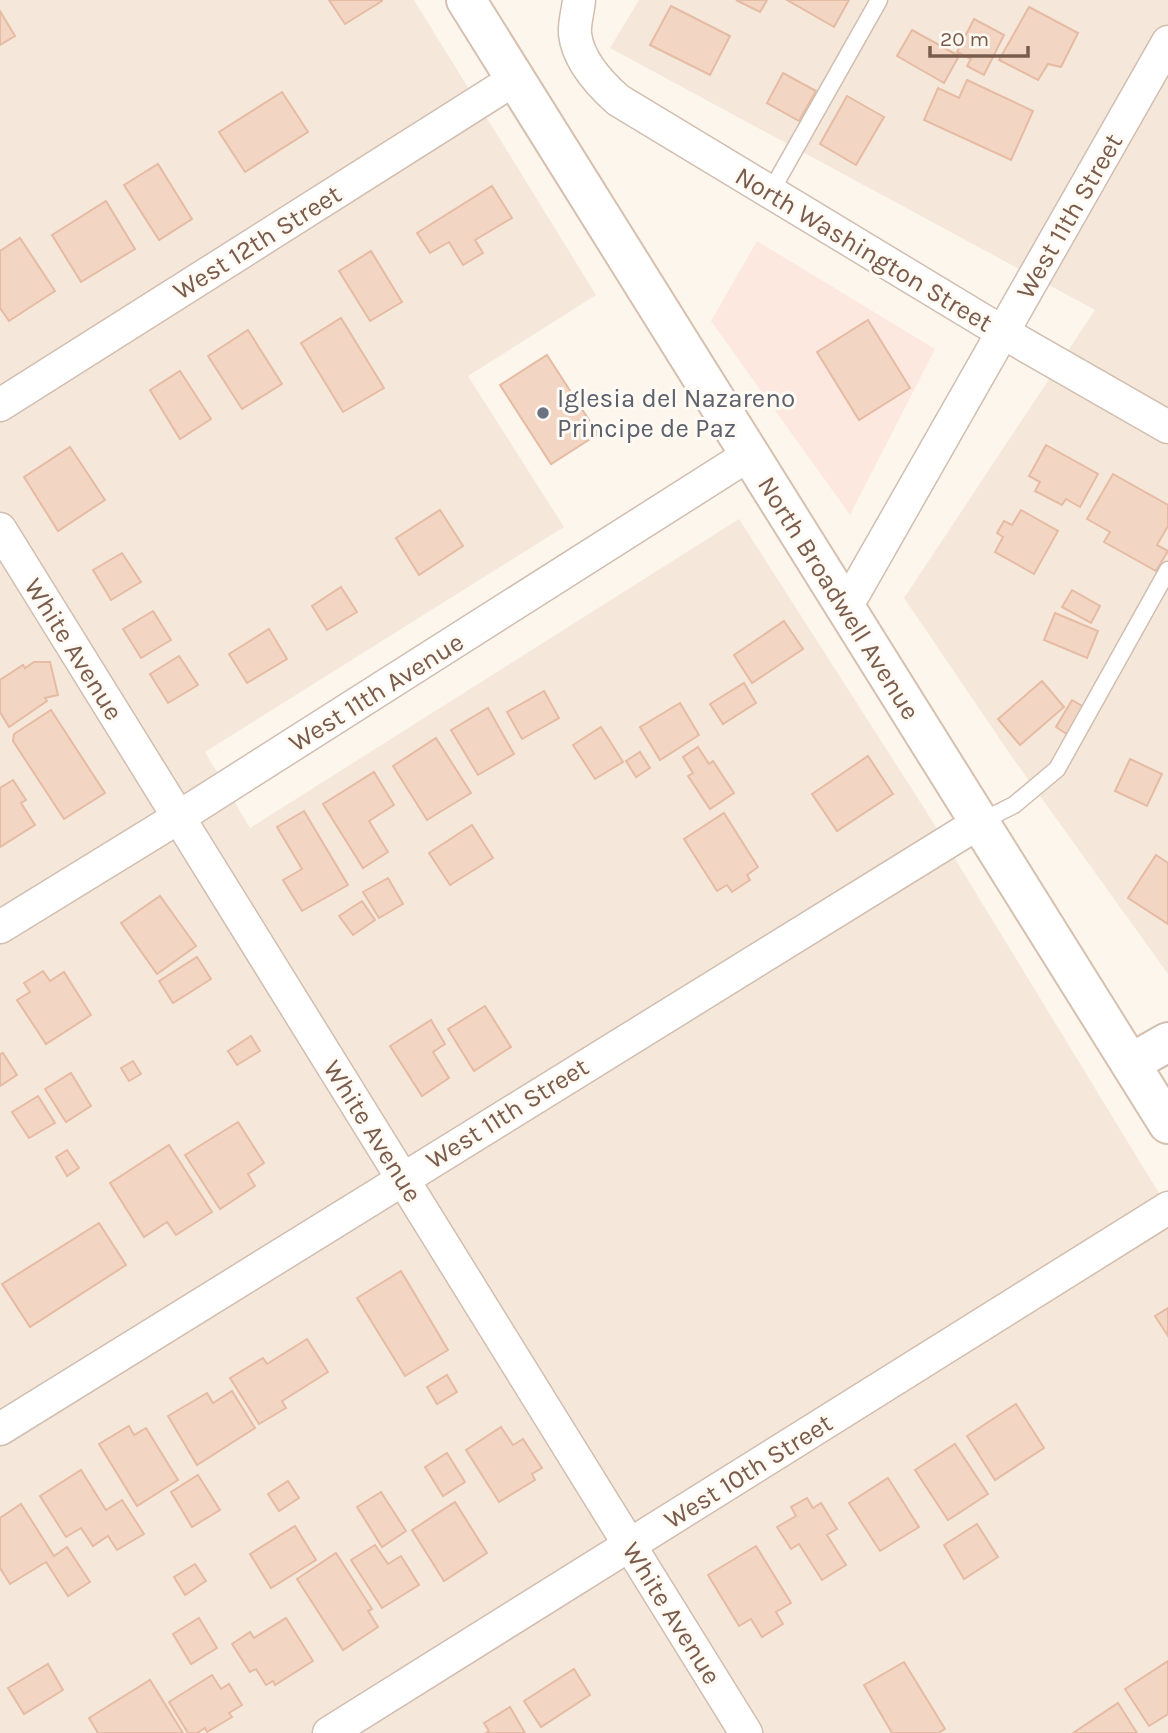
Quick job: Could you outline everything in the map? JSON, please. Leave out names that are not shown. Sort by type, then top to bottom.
[{"type":"main road","name":"North Broadwell Avenue","points":[[466,0],[1168,1124]]},
{"type":"main road","points":[[1131,1063],[1168,1042]]},
{"type":"street","name":"North Washington Street","points":[[579,0],[575,34],[580,49],[596,80],[618,100],[1002,332],[1168,427]]},
{"type":"street","name":"West 11th Street","points":[[845,608],[1168,42]]},
{"type":"street","name":"West 12th Street","points":[[0,405],[515,79]]},
{"type":"street","name":"West 11th Avenue","points":[[0,927],[750,454]]},
{"type":"street","name":"White Avenue","points":[[0,529],[746,1733]]},
{"type":"street","name":"West 11th Street","points":[[0,1429],[980,822]]},
{"type":"street","name":"West 10th Street","points":[[329,1733],[1168,1208]]},
{"type":"lane","points":[[770,193],[879,0]]},
{"type":"lane","points":[[980,822],[1014,805],[1057,769],[1168,570]]},
{"type":"shaded area","points":[[0,0],[414,0],[596,295],[468,376],[564,527],[205,752],[250,828],[739,519],[926,811],[1168,1208],[1168,1733],[0,1733]]},
{"type":"shaded area","points":[[639,0],[1168,0],[1168,974],[1012,757],[904,598],[1095,310],[610,48]]},
{"type":"shaded area","points":[[757,241],[935,349],[850,515],[711,321]]},
{"type":"building","points":[[329,0],[382,0],[382,1],[345,24]]},
{"type":"building","points":[[736,0],[767,0],[760,12]]},
{"type":"building","points":[[787,0],[849,0],[834,27]]},
{"type":"building","points":[[671,6],[730,36],[710,75],[650,45]]},
{"type":"building","points":[[1029,7],[1078,33],[1061,67],[1048,64],[1038,80],[999,60]]},
{"type":"building","points":[[0,11],[15,36],[0,45]]},
{"type":"building","points":[[974,19],[1004,35],[984,75],[967,66],[971,59],[957,52]]},
{"type":"building","points":[[912,30],[959,56],[944,83],[897,56]]},
{"type":"building","points":[[783,73],[816,91],[799,121],[767,103]]},
{"type":"building","points":[[967,80],[1033,111],[1011,160],[924,120],[938,88],[959,98]]},
{"type":"building","points":[[282,92],[308,132],[245,172],[219,132]]},
{"type":"building","points":[[847,96],[884,117],[856,165],[820,144]]},
{"type":"building","points":[[158,164],[192,219],[159,240],[124,185]]},
{"type":"building","points":[[492,186],[512,218],[475,240],[483,253],[463,265],[449,242],[430,253],[417,233]]},
{"type":"building","points":[[106,201],[135,249],[81,282],[52,235]]},
{"type":"building","points":[[20,238],[55,291],[9,321],[0,308],[0,251]]},
{"type":"building","points":[[371,251],[402,302],[370,321],[339,271]]},
{"type":"building","points":[[341,318],[384,388],[343,412],[301,343]]},
{"type":"building","points":[[868,320],[910,388],[859,420],[817,352]]},
{"type":"building","points":[[248,330],[282,384],[242,409],[208,356]]},
{"type":"building","points":[[547,355],[598,434],[551,464],[500,385]]},
{"type":"building","points":[[180,371],[211,419],[180,439],[150,390]]},
{"type":"building","points":[[1046,445],[1098,474],[1080,507],[1066,499],[1062,505],[1035,491],[1040,482],[1029,476]]},
{"type":"building","points":[[70,447],[105,500],[58,531],[24,477]]},
{"type":"building","points":[[1113,474],[1168,505],[1168,526],[1157,545],[1168,551],[1156,571],[1104,542],[1110,532],[1087,519]]},
{"type":"building","points":[[440,510],[463,546],[419,575],[396,538]]},
{"type":"building","points":[[1021,510],[1058,531],[1034,574],[995,552],[1003,537],[997,533],[1004,521],[1012,525]]},
{"type":"building","points":[[122,553],[141,582],[111,600],[93,570]]},
{"type":"building","points":[[341,587],[357,612],[327,630],[312,606]]},
{"type":"building","points":[[1072,590],[1100,606],[1091,623],[1062,607]]},
{"type":"building","points":[[153,611],[171,640],[141,658],[123,629]]},
{"type":"building","points":[[1055,613],[1098,631],[1087,658],[1044,640]]},
{"type":"building","points":[[784,621],[803,649],[752,683],[734,655]]},
{"type":"building","points":[[269,629],[287,659],[247,683],[229,654]]},
{"type":"building","points":[[179,656],[198,685],[168,703],[150,674]]},
{"type":"building","points":[[34,662],[50,662],[58,695],[45,698],[47,701],[9,727],[0,712],[0,680],[23,665],[25,668]]},
{"type":"building","points":[[1042,681],[1064,707],[1020,745],[998,719]]},
{"type":"building","points":[[744,683],[756,703],[723,724],[710,704]]},
{"type":"building","points":[[544,691],[559,718],[522,739],[507,712]]},
{"type":"building","points":[[1072,700],[1087,709],[1070,736],[1056,727]]},
{"type":"building","points":[[680,703],[699,735],[660,760],[640,727]]},
{"type":"building","points":[[488,708],[514,754],[478,775],[451,730]]},
{"type":"building","points":[[51,710],[105,793],[64,819],[13,741],[14,734]]},
{"type":"building","points":[[601,727],[623,762],[595,779],[573,745]]},
{"type":"building","points":[[436,738],[471,793],[427,820],[393,766]]},
{"type":"building","points":[[698,747],[709,764],[713,761],[734,793],[710,809],[688,776],[693,773],[683,757]]},
{"type":"building","points":[[640,752],[650,768],[636,777],[626,761]]},
{"type":"building","points":[[868,756],[893,794],[837,831],[812,794]]},
{"type":"building","points":[[1130,759],[1162,774],[1147,806],[1115,791]]},
{"type":"building","points":[[374,772],[394,805],[369,821],[388,852],[363,868],[323,804]]},
{"type":"building","points":[[13,780],[26,800],[21,803],[35,825],[0,847],[0,788]]},
{"type":"building","points":[[304,811],[348,885],[302,911],[283,880],[302,869],[277,827]]},
{"type":"building","points":[[724,813],[758,867],[747,875],[750,880],[732,892],[727,885],[717,891],[684,839]]},
{"type":"building","points":[[472,825],[493,858],[450,885],[429,853]]},
{"type":"building","points":[[1156,855],[1168,863],[1168,924],[1128,898]]},
{"type":"building","points":[[388,878],[403,904],[379,918],[363,892]]},
{"type":"building","points":[[160,896],[196,946],[157,974],[121,923]]},
{"type":"building","points":[[362,901],[375,920],[353,935],[339,916]]},
{"type":"building","points":[[197,957],[211,979],[173,1003],[159,981]]},
{"type":"building","points":[[43,971],[50,981],[64,972],[91,1015],[46,1044],[17,1000],[30,992],[24,983]]},
{"type":"building","points":[[485,1006],[511,1047],[474,1071],[448,1029]]},
{"type":"building","points":[[431,1020],[445,1044],[433,1052],[449,1078],[422,1096],[390,1046]]},
{"type":"building","points":[[251,1036],[260,1051],[237,1065],[228,1051]]},
{"type":"building","points":[[3,1053],[17,1075],[0,1086],[0,1054]]},
{"type":"building","points":[[133,1061],[141,1074],[129,1081],[121,1068]]},
{"type":"building","points":[[71,1073],[91,1106],[66,1122],[45,1089]]},
{"type":"building","points":[[38,1096],[55,1123],[29,1138],[12,1112]]},
{"type":"building","points":[[238,1122],[264,1163],[248,1174],[255,1186],[220,1209],[185,1155]]},
{"type":"building","points":[[169,1145],[212,1212],[176,1235],[167,1222],[144,1237],[110,1183]]},
{"type":"building","points":[[67,1150],[79,1168],[67,1176],[56,1157]]},
{"type":"building","points":[[99,1223],[126,1265],[30,1327],[2,1284]]},
{"type":"building","points":[[401,1271],[448,1350],[405,1376],[357,1298]]},
{"type":"building","points":[[1168,1308],[1168,1336],[1155,1316]]},
{"type":"building","points":[[307,1339],[328,1372],[282,1401],[286,1408],[259,1424],[230,1378],[263,1358],[267,1364]]},
{"type":"building","points":[[447,1375],[457,1392],[437,1404],[427,1387]]},
{"type":"building","points":[[232,1391],[255,1428],[197,1465],[168,1416],[207,1393],[213,1403]]},
{"type":"building","points":[[1016,1404],[1044,1448],[995,1480],[967,1436]]},
{"type":"building","points":[[129,1426],[134,1435],[146,1428],[178,1480],[137,1506],[99,1444]]},
{"type":"building","points":[[501,1427],[513,1445],[523,1439],[542,1468],[532,1474],[535,1480],[499,1502],[466,1450]]},
{"type":"building","points":[[955,1444],[988,1494],[948,1520],[915,1470]]},
{"type":"building","points":[[447,1453],[465,1482],[443,1496],[425,1467]]},
{"type":"building","points":[[81,1470],[106,1510],[122,1500],[144,1534],[117,1550],[108,1536],[93,1546],[81,1528],[66,1537],[40,1496]]},
{"type":"building","points":[[198,1475],[220,1510],[192,1527],[171,1492]]},
{"type":"building","points":[[888,1478],[919,1527],[880,1551],[849,1503]]},
{"type":"building","points":[[288,1481],[299,1498],[279,1511],[268,1494]]},
{"type":"building","points":[[381,1492],[406,1531],[382,1547],[357,1507]]},
{"type":"building","points":[[807,1498],[813,1508],[821,1503],[837,1529],[827,1535],[846,1565],[822,1580],[799,1544],[791,1549],[777,1527],[796,1516],[791,1507]]},
{"type":"building","points":[[455,1502],[487,1553],[444,1581],[412,1530]]},
{"type":"building","points":[[21,1504],[54,1556],[67,1547],[90,1582],[68,1596],[46,1562],[10,1584],[0,1568],[0,1518]]},
{"type":"building","points":[[977,1524],[998,1557],[964,1579],[944,1545]]},
{"type":"building","points":[[295,1526],[316,1560],[271,1588],[250,1554]]},
{"type":"building","points":[[375,1545],[388,1564],[401,1556],[419,1585],[382,1608],[351,1560]]},
{"type":"building","points":[[756,1546],[791,1603],[776,1612],[783,1624],[762,1637],[751,1619],[739,1626],[708,1575]]},
{"type":"building","points":[[336,1553],[372,1609],[368,1611],[378,1627],[343,1650],[297,1579]]},
{"type":"building","points":[[195,1564],[206,1581],[185,1595],[174,1577]]},
{"type":"building","points":[[199,1618],[217,1648],[191,1664],[173,1634]]},
{"type":"building","points":[[286,1618],[313,1661],[275,1685],[273,1681],[266,1685],[256,1669],[250,1672],[232,1644],[250,1632],[254,1638]]},
{"type":"building","points":[[1168,1661],[1168,1714],[1149,1726],[1125,1689]]},
{"type":"building","points":[[904,1662],[945,1729],[938,1733],[892,1733],[864,1685]]},
{"type":"building","points":[[48,1664],[63,1690],[24,1714],[8,1688]]},
{"type":"building","points":[[574,1669],[590,1695],[541,1727],[524,1701]]},
{"type":"building","points":[[212,1675],[221,1689],[229,1684],[242,1705],[229,1713],[232,1717],[207,1732],[205,1728],[197,1733],[188,1733],[169,1702]]},
{"type":"building","points":[[150,1680],[183,1733],[98,1733],[89,1718]]},
{"type":"building","points":[[1118,1703],[1137,1733],[1073,1733]]},
{"type":"building","points":[[510,1707],[525,1733],[486,1733],[489,1731],[484,1723]]},
{"type":"place","name":"Iglesia del Nazareno Principe de Paz","points":[[543,413]]}]
